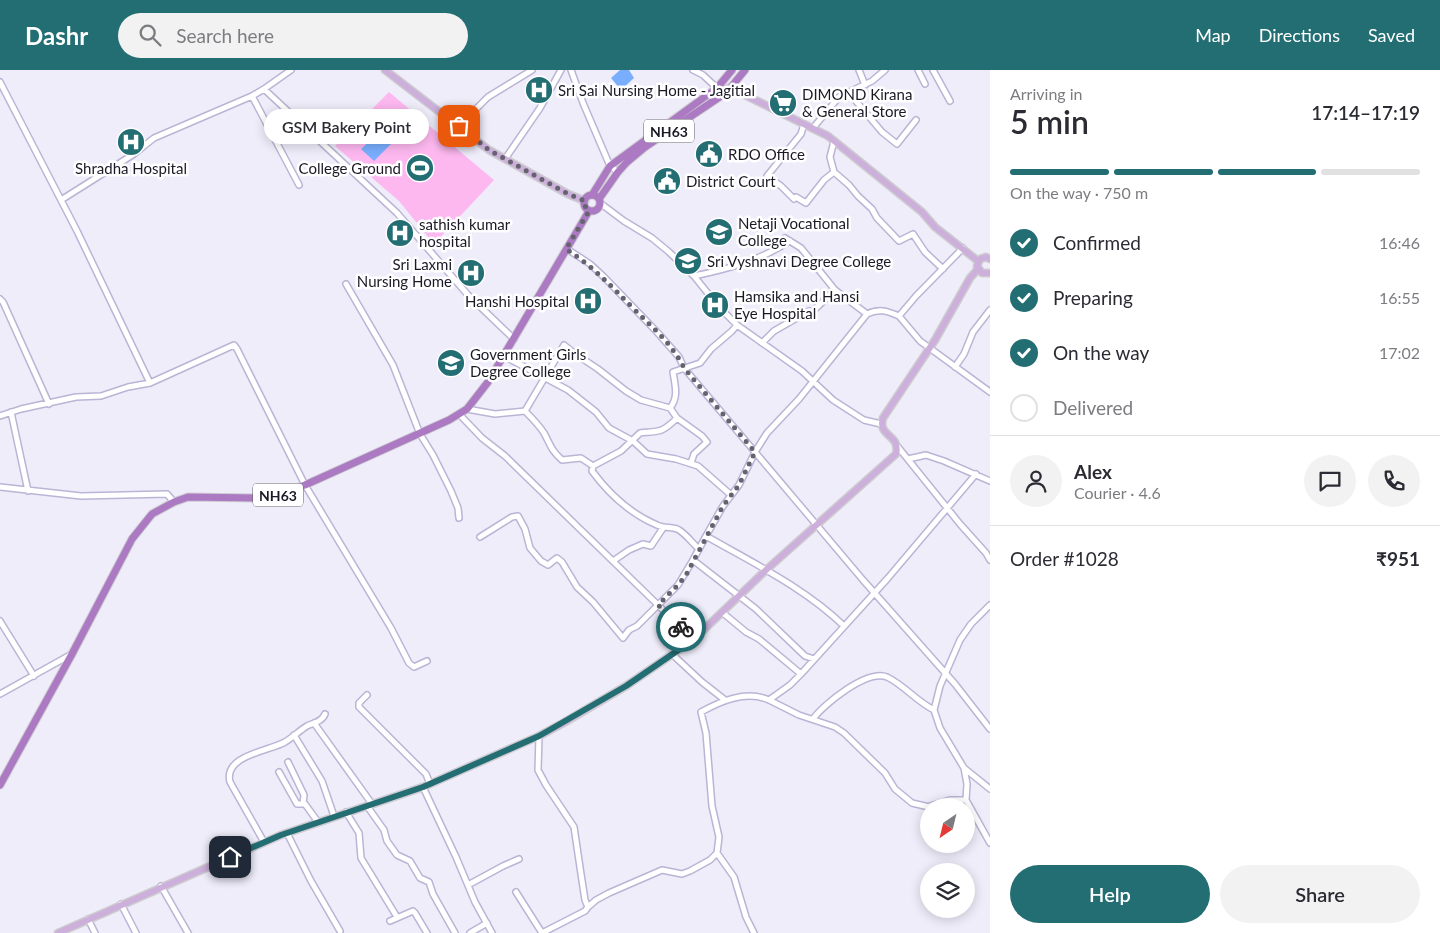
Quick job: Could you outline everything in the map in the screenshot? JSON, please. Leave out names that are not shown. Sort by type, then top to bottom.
[{"type":"highway","name":"NH63","points":[[0,785],[138,530],[152,514],[174,502],[195,496],[265,498],[305,485],[420,434],[467,409],[479,396],[504,356],[589,211],[596,210],[597,199],[610,166],[717,88],[732,70]]},
{"type":"highway","name":"NH63","points":[[585,201],[597,199],[618,172],[645,147],[728,91],[745,70]]},
{"type":"highway","points":[[585,201],[585,206],[589,211]]},
{"type":"main road","points":[[385,70],[489,150],[568,194],[585,201]]},
{"type":"main road","points":[[58,933],[70,930],[88,919],[121,904],[264,842],[334,816],[423,787],[539,736],[626,686],[693,640],[766,570],[896,454],[898,447],[894,438],[882,428],[883,418],[930,348],[970,278],[978,269],[978,261],[935,227],[922,212],[834,141],[813,128],[740,93],[717,88]]},
{"type":"main road","points":[[978,261],[983,257],[990,258]]},
{"type":"main road","points":[[978,269],[984,274],[990,273]]},
{"type":"street","points":[[61,200],[134,154],[154,138],[232,106],[264,89],[291,70]]},
{"type":"street","points":[[459,126],[488,97],[532,70]]},
{"type":"street","points":[[505,159],[540,108],[561,70]]},
{"type":"street","points":[[572,70],[583,103],[610,166],[618,172]]},
{"type":"street","points":[[693,70],[703,75],[717,88]]},
{"type":"street","points":[[859,70],[865,85]]},
{"type":"street","points":[[918,70],[925,84]]},
{"type":"street","points":[[933,70],[950,101]]},
{"type":"street","points":[[813,128],[839,97],[865,85],[883,71]]},
{"type":"street","points":[[0,82],[61,200],[150,383]]},
{"type":"street","points":[[264,89],[397,213],[468,295],[514,339]]},
{"type":"street","points":[[849,93],[882,132],[897,144],[916,120]]},
{"type":"street","points":[[252,96],[299,185]]},
{"type":"street","points":[[804,124],[801,134],[767,176],[794,199],[796,197],[806,203],[824,180],[834,172]]},
{"type":"street","points":[[834,141],[830,157],[834,172],[849,184],[858,196],[872,209],[876,218],[899,241],[913,234],[925,252],[943,269]]},
{"type":"street","points":[[597,199],[624,221],[652,238],[694,276],[718,306],[737,325],[813,380],[832,400],[864,420],[881,424]]},
{"type":"street","points":[[694,276],[724,270],[744,263],[777,250],[788,240],[801,248],[835,290],[868,314]]},
{"type":"street","points":[[899,316],[963,248]]},
{"type":"street","points":[[566,249],[590,264],[657,332],[679,357],[684,368],[874,593],[946,674],[990,729]]},
{"type":"street","points":[[346,284],[393,366],[420,434],[451,491],[458,508],[459,518]]},
{"type":"street","points":[[762,343],[774,331],[814,310],[835,290]]},
{"type":"street","points":[[0,299],[49,404]]},
{"type":"street","points":[[480,538],[518,516],[526,529],[530,548],[541,561],[548,565],[557,558],[562,562],[577,587],[624,638],[629,630],[637,626],[678,585],[723,506],[739,485],[755,452],[767,433],[799,399],[868,314],[875,310],[887,311],[899,316],[908,328],[930,348],[990,392]]},
{"type":"street","points":[[955,367],[964,354],[973,332],[990,310]]},
{"type":"street","points":[[670,408],[676,394],[673,372],[700,363],[711,349],[737,325]]},
{"type":"street","points":[[0,416],[76,396],[101,396],[128,387],[150,383],[234,344],[305,485],[391,628],[409,663],[414,667],[428,661]]},
{"type":"street","points":[[526,411],[564,345],[641,400],[670,408],[677,418],[702,436],[707,442],[694,454],[691,464]]},
{"type":"street","points":[[504,356],[568,390],[596,412],[609,428],[633,441],[647,454],[676,458],[698,466],[731,495]]},
{"type":"street","points":[[467,409],[494,414],[526,411]]},
{"type":"street","points":[[526,411],[544,434],[552,452],[562,460],[581,458],[593,466]]},
{"type":"street","points":[[11,412],[28,491]]},
{"type":"street","points":[[459,414],[482,438],[505,456],[693,640]]},
{"type":"street","points":[[593,466],[622,450],[640,433],[660,432],[677,418]]},
{"type":"street","points":[[898,447],[990,560]]},
{"type":"street","points":[[908,459],[926,455],[990,481]]},
{"type":"street","points":[[593,466],[592,471],[599,481],[624,506],[663,528],[674,527],[681,531],[699,549]]},
{"type":"street","points":[[769,700],[790,685],[801,674],[874,593],[976,474]]},
{"type":"street","points":[[0,486],[28,491],[81,496],[167,494],[174,502]]},
{"type":"street","points":[[613,561],[629,550],[643,544],[651,546],[663,528]]},
{"type":"street","points":[[706,536],[766,570],[827,610],[844,626]]},
{"type":"street","points":[[693,560],[740,596],[806,656],[814,659]]},
{"type":"street","points":[[990,604],[963,634],[940,686],[934,710],[940,728],[964,768],[990,789]]},
{"type":"street","points":[[723,613],[746,632],[759,639],[801,674]]},
{"type":"street","points":[[0,621],[34,676]]},
{"type":"street","points":[[0,694],[72,654]]},
{"type":"street","points":[[673,654],[702,682],[725,700]]},
{"type":"street","points":[[813,719],[825,706],[841,694],[864,679],[879,675],[892,680],[934,710]]},
{"type":"street","points":[[367,695],[359,703],[359,707],[426,774],[430,784]]},
{"type":"street","points":[[516,892],[542,933],[586,912],[588,906],[609,893],[662,870],[682,874],[710,860],[717,853],[719,838],[712,806],[706,733],[701,712],[725,700],[762,697],[799,715],[835,727],[844,733],[885,773],[895,789],[912,803],[920,804]]},
{"type":"street","points":[[264,842],[229,777],[232,770],[237,762],[285,742],[321,720],[325,714]]},
{"type":"street","points":[[314,723],[369,805],[397,855],[410,861],[420,878],[429,882],[433,894],[456,933]]},
{"type":"street","points":[[294,735],[322,781],[334,816]]},
{"type":"street","points":[[539,736],[538,770],[574,827],[585,900],[588,906]]},
{"type":"street","points":[[288,762],[304,795],[303,804],[318,822]]},
{"type":"street","points":[[964,768],[967,784],[966,798]]},
{"type":"street","points":[[279,772],[297,804],[303,804]]},
{"type":"street","points":[[423,787],[492,933]]},
{"type":"street","points":[[346,812],[359,833],[361,858],[397,917]]},
{"type":"street","points":[[975,816],[990,843]]},
{"type":"street","points":[[287,833],[340,931]]},
{"type":"street","points":[[717,853],[734,877],[746,918],[754,933]]},
{"type":"street","points":[[468,885],[519,859]]},
{"type":"street","points":[[161,886],[188,933]]},
{"type":"street","points":[[121,904],[136,933]]},
{"type":"street","points":[[390,920],[413,911],[427,933]]},
{"type":"street","points":[[88,919],[95,933]]},
{"type":"street","points":[[470,933],[487,923]]},
{"type":"shaded area","name":"College Ground","points":[[389,92],[494,180],[434,244],[399,201],[335,146]]},
{"type":"water","points":[[620,70],[629,70],[634,78],[621,90],[611,78]]},
{"type":"water","points":[[378,133],[391,144],[374,161],[361,149]]},
{"type":"way so far","points":[[459,126],[489,150],[568,194],[585,201],[584,204],[589,211],[566,249],[590,264],[657,332],[679,357],[684,368],[755,452],[739,485],[723,506],[686,575],[658,605],[681,627]]},
{"type":"place","name":"Sri Sai Nursing Home - Jagitial","points":[[539,90]]},
{"type":"place","name":"DIMOND Kirana & General Store","points":[[783,103]]},
{"type":"place","name":"GSM Bakery Point","points":[[459,126]]},
{"type":"place","name":"Shradha Hospital","points":[[131,142]]},
{"type":"place","name":"RDO Office","points":[[709,154]]},
{"type":"place","name":"College Ground","points":[[420,168]]},
{"type":"place","name":"District Court","points":[[667,181]]},
{"type":"place","name":"Netaji Vocational College","points":[[719,232]]},
{"type":"place","name":"sathish kumar hospital","points":[[400,233]]},
{"type":"place","name":"Sri Vyshnavi Degree College","points":[[688,261]]},
{"type":"place","name":"Sri Laxmi Nursing Home","points":[[471,273]]},
{"type":"place","name":"Hanshi Hospital","points":[[588,301]]},
{"type":"place","name":"Hamsika and Hansi Eye Hospital","points":[[715,305]]},
{"type":"place","name":"Government Girls Degree College","points":[[451,363]]},
{"type":"route","points":[[230,857],[281,835],[423,787],[539,736],[626,686],[693,640],[681,627]]}]
